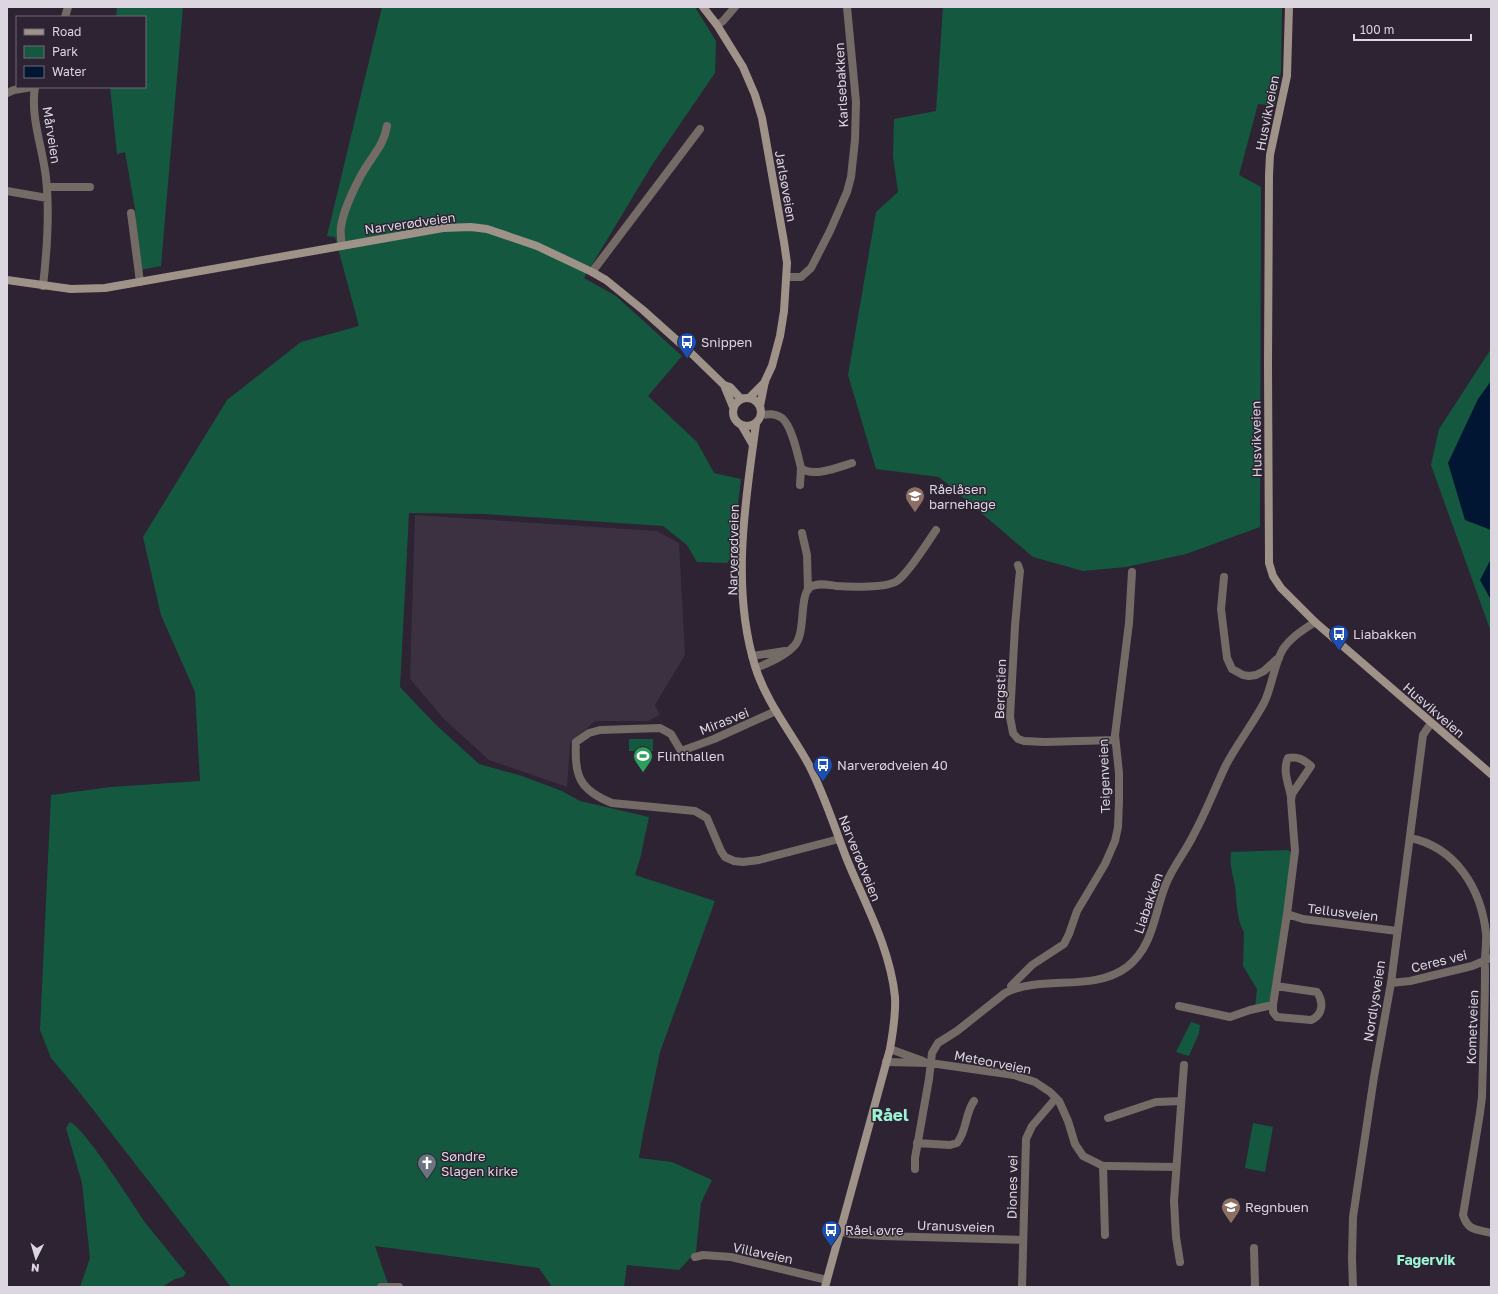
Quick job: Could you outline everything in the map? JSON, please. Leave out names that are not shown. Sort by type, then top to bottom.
[{"type":"main road","name":"Jarlsøveien","points":[[703,7],[717,25],[743,67],[755,95],[762,118],[784,242],[787,277],[780,336],[772,366],[765,381],[760,406]]},
{"type":"main road","name":"Husvikveien","points":[[1288,7],[1287,76],[1270,155],[1269,175],[1269,563],[1273,576],[1281,588],[1315,622],[1491,774]]},
{"type":"main road","name":"Narverødveien","points":[[7,280],[43,286],[83,290],[105,288],[443,228],[471,227],[487,229],[518,239],[562,257],[592,272],[606,280],[643,310],[724,385],[733,407],[732,412],[735,420],[742,426],[753,445]]},
{"type":"main road","name":"Jarlsøveien","points":[[745,398],[765,381]]},
{"type":"main road","name":"Narverødveien","points":[[724,385],[730,387],[745,398],[757,402],[760,406]]},
{"type":"main road","points":[[733,407],[736,402],[745,398]]},
{"type":"main road","points":[[760,406],[761,415]]},
{"type":"main road","name":"Narverødveien","points":[[761,415],[756,424],[753,445],[745,508],[743,555],[747,630],[752,656],[759,677],[776,711],[815,776],[880,940],[892,978],[895,1010],[890,1049],[826,1283]]},
{"type":"main road","points":[[742,426],[752,426],[756,424]]},
{"type":"street","points":[[717,25],[723,21],[735,7]]},
{"type":"street","name":"Karlsebakken","points":[[787,277],[802,277],[811,268],[839,211],[847,192],[851,177],[855,140],[856,102],[848,7]]},
{"type":"street","points":[[7,93],[14,90],[27,88]]},
{"type":"street","name":"Mårveien","points":[[34,88],[34,106],[43,150],[47,187],[47,235],[43,286]]},
{"type":"street","points":[[342,246],[341,226],[344,216],[361,175],[380,147],[385,136],[387,126]]},
{"type":"street","points":[[592,272],[700,129]]},
{"type":"street","points":[[47,187],[90,187]]},
{"type":"street","points":[[7,191],[47,198]]},
{"type":"street","points":[[131,213],[140,282]]},
{"type":"street","points":[[761,415],[771,414],[784,419],[790,432],[801,468],[800,486]]},
{"type":"street","points":[[801,468],[804,472],[816,473],[852,463]]},
{"type":"street","points":[[756,668],[776,659],[795,645],[800,635],[805,596],[812,586],[819,584],[849,586],[885,585],[894,583],[904,575],[936,530]]},
{"type":"street","points":[[802,533],[806,555],[808,590]]},
{"type":"street","name":"Bergstien","points":[[1018,565],[1020,571],[1015,626],[1010,717],[1015,737],[1024,741],[1045,742],[1115,740]]},
{"type":"street","name":"Teigenveien","points":[[1012,989],[1011,986],[1024,972],[1032,965],[1057,950],[1066,941],[1077,911],[1105,864],[1115,841],[1118,827],[1119,809],[1115,740],[1116,720],[1120,701],[1129,623],[1132,572]]},
{"type":"street","name":"Liabakken","points":[[1224,577],[1221,609],[1227,658],[1232,669],[1243,675],[1256,675],[1264,671],[1276,658],[1279,658]]},
{"type":"street","name":"Liabakken","points":[[915,1169],[917,1143],[929,1079],[930,1063],[932,1053],[938,1043],[957,1031],[986,1007],[1012,989],[1030,985],[1084,981],[1112,976],[1126,968],[1140,955],[1150,937],[1166,884],[1200,823],[1226,765],[1265,701],[1283,650],[1290,640],[1315,622]]},
{"type":"street","points":[[752,656],[788,651]]},
{"type":"street","name":"Mirasvei","points":[[776,711],[714,739],[681,751],[671,734],[660,728],[600,730],[589,733],[576,742],[575,766],[581,781],[592,794],[612,803],[695,811],[704,815],[707,818],[721,851],[725,857],[734,861],[743,862],[759,860],[839,839]]},
{"type":"street","name":"Nordlysveien","points":[[1354,1287],[1352,1258],[1353,1217],[1374,1077],[1391,983],[1423,734],[1431,722]]},
{"type":"street","name":"Tellusveien","points":[[1273,1005],[1295,851],[1291,797],[1285,769],[1288,758],[1293,757],[1302,759],[1311,766],[1291,797]]},
{"type":"street","name":"Kometveien","points":[[1410,838],[1422,840],[1439,849],[1453,860],[1468,878],[1478,898],[1484,924],[1488,959],[1480,1113],[1463,1215],[1467,1226],[1491,1233]]},
{"type":"street","name":"Tellusveien","points":[[1287,914],[1303,919],[1397,930]]},
{"type":"street","name":"Ceres vei","points":[[1391,983],[1410,981],[1472,966],[1488,959]]},
{"type":"street","points":[[1179,1006],[1230,1017],[1250,1010],[1273,1005],[1273,1012],[1278,1017],[1311,1020],[1320,1013],[1322,1004],[1319,993],[1315,991],[1276,986]]},
{"type":"street","points":[[890,1049],[930,1063]]},
{"type":"street","points":[[886,1062],[930,1063]]},
{"type":"street","name":"Meteorveien","points":[[930,1063],[1026,1078],[1044,1087],[1056,1098],[1063,1109],[1072,1139],[1078,1149],[1089,1160],[1103,1166],[1176,1167]]},
{"type":"street","points":[[1180,1262],[1174,1216],[1176,1167],[1184,1065]]},
{"type":"street","name":"Diones vei","points":[[1022,1287],[1026,1139],[1032,1126],[1056,1098]]},
{"type":"street","points":[[917,1143],[950,1145],[957,1143],[963,1133],[971,1106],[974,1101]]},
{"type":"street","points":[[1108,1118],[1156,1102],[1181,1101]]},
{"type":"street","points":[[1103,1166],[1105,1235]]},
{"type":"street","name":"Uranusveien","points":[[840,1231],[850,1234],[882,1236],[1023,1240]]},
{"type":"street","points":[[1254,1248],[1255,1287]]},
{"type":"street","name":"Villaveien","points":[[695,1257],[703,1255],[731,1257],[826,1283]]},
{"type":"street","points":[[381,1287],[399,1287]]},
{"type":"shaded area","points":[[415,515],[657,531],[679,543],[685,655],[655,705],[660,715],[648,721],[595,721],[570,744],[567,787],[489,760],[444,719],[410,679]]},
{"type":"green space","points":[[117,7],[183,7],[161,266],[140,270],[135,209],[125,152],[117,154],[110,88],[146,88],[146,16],[116,16]]},
{"type":"green space","points":[[382,7],[695,7],[716,41],[715,73],[652,165],[584,278],[616,296],[682,356],[648,396],[697,442],[714,473],[741,479],[732,556],[727,563],[697,562],[687,545],[663,526],[485,514],[409,513],[400,687],[435,724],[479,764],[522,776],[562,791],[580,801],[649,817],[635,875],[715,901],[660,1052],[639,1158],[672,1162],[712,1180],[701,1203],[696,1252],[679,1270],[627,1265],[624,1287],[552,1287],[539,1268],[375,1246],[389,1287],[231,1287],[77,1089],[51,1058],[40,1030],[51,795],[111,787],[200,781],[195,692],[161,615],[143,537],[227,400],[301,342],[359,326],[335,237],[327,236]]},
{"type":"green space","points":[[943,7],[1282,7],[1281,71],[1275,106],[1258,104],[1239,175],[1261,187],[1260,527],[1186,554],[1126,567],[1083,571],[1033,557],[939,477],[876,469],[848,375],[876,212],[898,192],[893,156],[894,119],[936,111]]},
{"type":"green space","points":[[1491,349],[1491,632],[1431,465],[1439,429]]},
{"type":"green space","points":[[629,739],[653,739],[653,751],[629,751]]},
{"type":"green space","points":[[1288,850],[1292,855],[1271,1001],[1255,1007],[1257,989],[1243,966],[1244,932],[1238,916],[1231,865],[1231,852]]},
{"type":"green space","points":[[1191,1022],[1200,1025],[1199,1033],[1189,1056],[1176,1052]]},
{"type":"green space","points":[[70,1122],[77,1127],[98,1152],[147,1225],[186,1273],[183,1277],[175,1279],[162,1287],[80,1287],[90,1258],[82,1183],[66,1128]]},
{"type":"green space","points":[[1253,1123],[1273,1127],[1265,1172],[1245,1168]]},
{"type":"water","points":[[1491,381],[1491,530],[1465,520],[1448,463],[1478,399]]},
{"type":"water","points":[[1491,559],[1491,600],[1480,580]]},
{"type":"place","name":"Snippen","points":[[687,359]]},
{"type":"place","name":"Råelåsen barnehage","points":[[915,513]]},
{"type":"place","name":"Liabakken","points":[[1339,651]]},
{"type":"place","name":"Flinthallen","points":[[643,773]]},
{"type":"place","name":"Narverødveien 40","points":[[823,782]]},
{"type":"place","name":"Søndre Slagen kirke","points":[[427,1180]]},
{"type":"place","name":"Regnbuen","points":[[1231,1224]]},
{"type":"place","name":"Råel øvre","points":[[831,1247]]},
{"type":"district","name":"Råel","points":[[890,1115]]},
{"type":"district","name":"Fagervik","points":[[1426,1260]]}]
